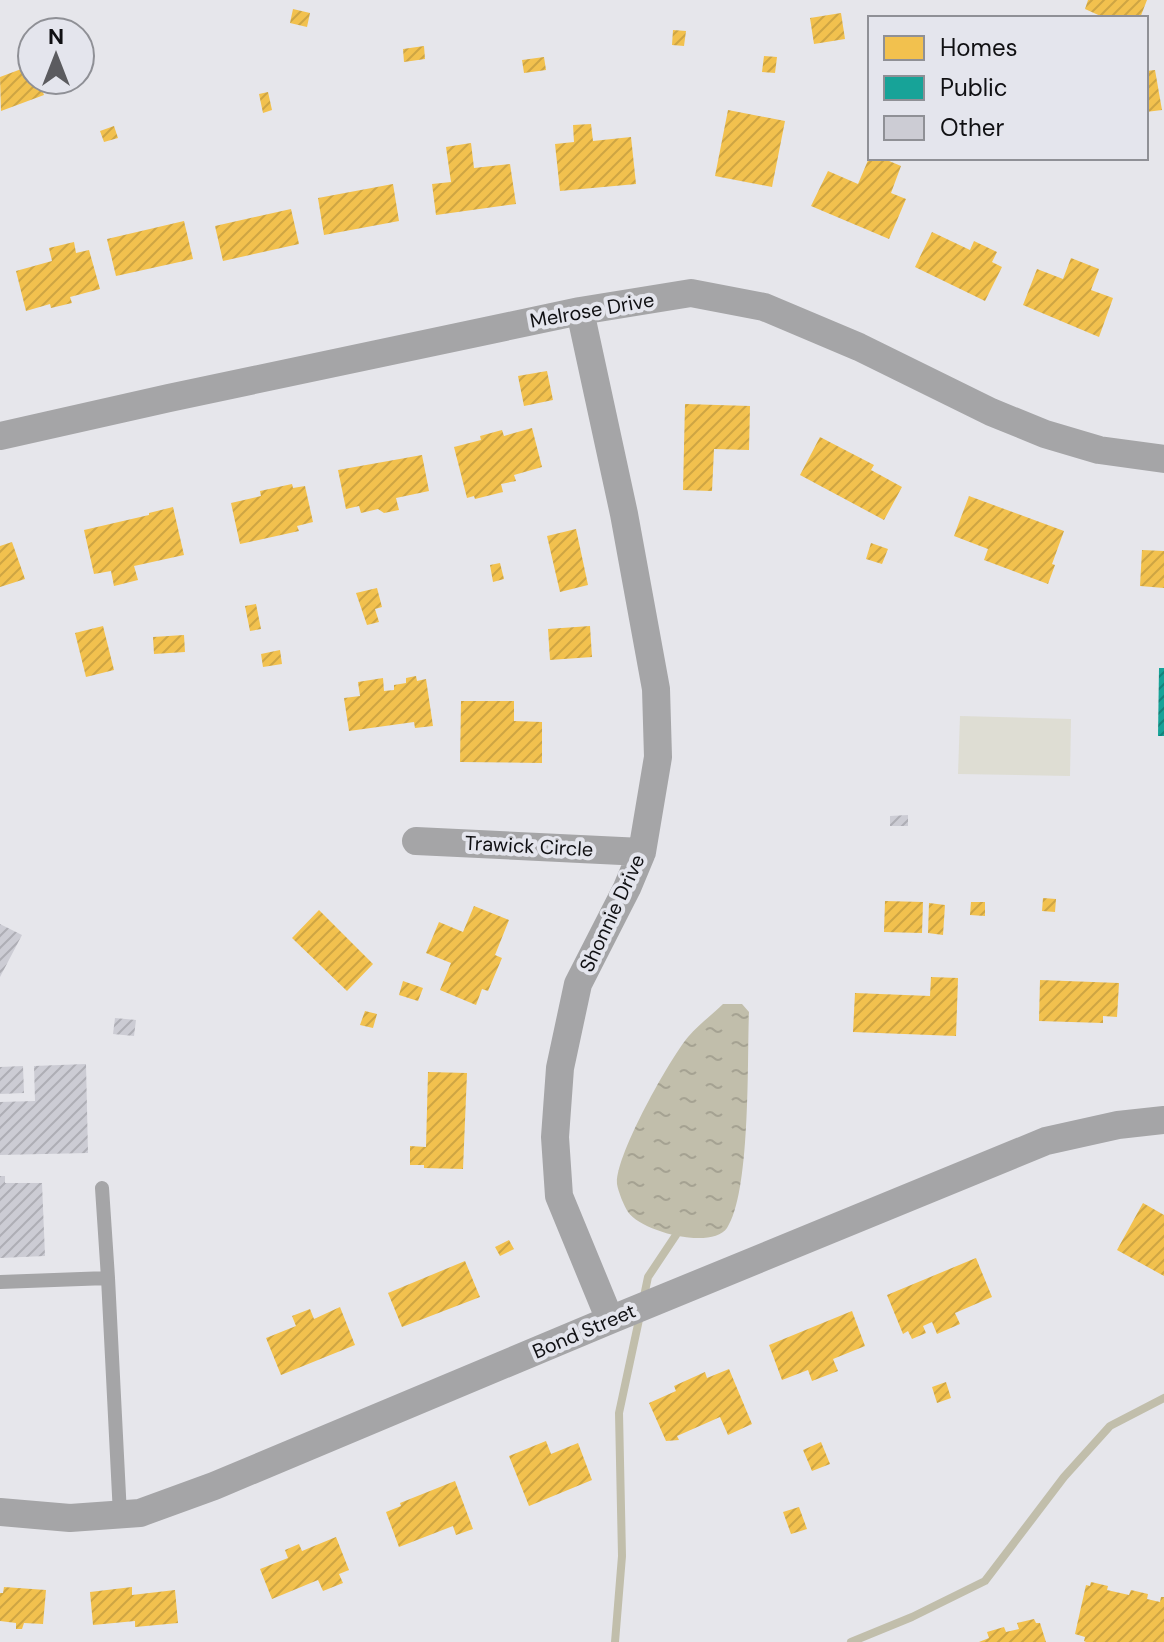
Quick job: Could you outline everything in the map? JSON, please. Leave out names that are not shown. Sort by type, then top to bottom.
[{"type":"street","name":"Melrose Drive","points":[[0,436],[580,311],[691,293],[764,307],[859,347],[991,412],[1045,434],[1099,450],[1164,459]]},
{"type":"street","name":"Shonnie Drive","points":[[580,311],[624,514],[656,689],[658,757],[642,852],[578,984],[560,1068],[555,1137],[559,1196],[610,1320]]},
{"type":"street","name":"Trawick Circle","points":[[416,841],[642,852]]},
{"type":"street","name":"Bond Street","points":[[0,1512],[70,1518],[140,1513],[214,1486],[1046,1141],[1118,1125],[1164,1120]]},
{"type":"lane","points":[[102,1188],[120,1515]]},
{"type":"lane","points":[[0,1282],[108,1278]]},
{"type":"shaded area","points":[[960,716],[1071,719],[1070,776],[958,774]]},
{"type":"water","points":[[723,1004],[742,1004],[749,1012],[746,1124],[740,1186],[727,1228],[707,1238],[677,1236],[647,1226],[628,1212],[617,1184],[619,1171],[634,1131],[669,1066],[688,1037]]},
{"type":"building: Homes","points":[[1088,0],[1147,0],[1141,16],[1101,16],[1085,9]]},
{"type":"building: Homes","points":[[293,9],[310,13],[307,27],[290,23]]},
{"type":"building: Homes","points":[[841,13],[845,39],[814,44],[810,18]]},
{"type":"building: Homes","points":[[673,30],[686,31],[684,46],[672,45]]},
{"type":"building: Homes","points":[[424,46],[425,59],[404,62],[403,49]]},
{"type":"building: Homes","points":[[764,56],[777,57],[775,73],[762,72]]},
{"type":"building: Homes","points":[[544,57],[546,70],[524,73],[522,60]]},
{"type":"building: Homes","points":[[1155,70],[1162,110],[1148,112],[1148,71]]},
{"type":"building: Homes","points":[[16,71],[16,96],[41,96],[1,111],[0,77]]},
{"type":"building: Homes","points":[[268,92],[272,110],[263,113],[259,94]]},
{"type":"building: Homes","points":[[728,110],[785,121],[772,187],[715,176]]},
{"type":"building: Homes","points":[[591,124],[593,141],[631,137],[636,184],[560,191],[555,144],[574,142],[573,125]]},
{"type":"building: Homes","points":[[114,126],[118,138],[104,142],[100,131]]},
{"type":"building: Homes","points":[[471,143],[474,168],[510,164],[516,204],[436,215],[432,184],[451,182],[446,147]]},
{"type":"building: Homes","points":[[868,160],[887,160],[901,166],[891,193],[906,199],[889,239],[811,206],[828,171],[858,184]]},
{"type":"building: Homes","points":[[393,184],[399,221],[324,235],[318,198]]},
{"type":"building: Homes","points":[[291,209],[299,244],[223,261],[215,226]]},
{"type":"building: Homes","points":[[184,221],[193,259],[116,276],[107,239]]},
{"type":"building: Homes","points":[[932,232],[970,250],[974,241],[997,252],[992,262],[1002,267],[985,301],[915,267]]},
{"type":"building: Homes","points":[[74,242],[76,253],[89,250],[100,289],[70,297],[72,303],[51,308],[50,304],[26,311],[16,271],[52,261],[49,248]]},
{"type":"building: Homes","points":[[1071,258],[1099,269],[1091,290],[1113,298],[1099,337],[1023,305],[1037,269],[1063,279]]},
{"type":"building: Homes","points":[[547,371],[553,400],[524,406],[518,376]]},
{"type":"building: Homes","points":[[685,404],[750,406],[749,450],[714,449],[712,491],[683,490]]},
{"type":"building: Homes","points":[[532,428],[542,467],[514,475],[516,481],[501,484],[503,492],[467,498],[454,447],[481,440],[480,436],[502,430],[504,436]]},
{"type":"building: Homes","points":[[820,437],[874,465],[871,470],[902,487],[884,520],[800,475]]},
{"type":"building: Homes","points":[[422,455],[429,491],[396,498],[399,510],[384,513],[378,509],[361,513],[359,506],[346,509],[338,470]]},
{"type":"building: Homes","points":[[292,484],[293,488],[305,486],[313,522],[297,526],[299,531],[240,544],[231,503],[261,496],[260,491]]},
{"type":"building: Homes","points":[[969,496],[1064,531],[1048,584],[984,560],[988,549],[954,536]]},
{"type":"building: Homes","points":[[173,507],[184,555],[134,566],[138,580],[114,586],[111,571],[94,574],[84,530]]},
{"type":"building: Homes","points":[[576,529],[588,585],[560,592],[547,536]]},
{"type":"building: Homes","points":[[12,542],[25,579],[0,587],[0,546]]},
{"type":"building: Homes","points":[[871,543],[888,549],[882,564],[866,559]]},
{"type":"building: Homes","points":[[1142,550],[1164,551],[1164,588],[1140,586]]},
{"type":"building: Homes","points":[[500,563],[504,579],[493,582],[490,565]]},
{"type":"building: Homes","points":[[377,588],[382,607],[375,609],[379,622],[367,625],[356,593]]},
{"type":"building: Homes","points":[[256,604],[261,629],[250,631],[245,606]]},
{"type":"building: Homes","points":[[103,626],[114,670],[86,677],[75,633]]},
{"type":"building: Homes","points":[[590,626],[592,657],[550,660],[548,629]]},
{"type":"building: Homes","points":[[184,635],[185,652],[154,654],[153,637]]},
{"type":"building: Homes","points":[[280,650],[282,664],[263,667],[261,654]]},
{"type":"building: Homes","points":[[416,676],[417,681],[426,679],[433,726],[415,728],[414,722],[349,731],[344,698],[360,696],[358,682],[383,678],[384,691],[394,690],[394,685],[406,683],[406,678]]},
{"type":"building: Homes","points":[[461,701],[514,701],[514,721],[542,722],[542,763],[460,762]]},
{"type":"building: Homes","points":[[1043,898],[1056,899],[1055,912],[1042,911]]},
{"type":"building: Homes","points":[[885,901],[923,902],[922,933],[884,932]]},
{"type":"building: Homes","points":[[971,902],[985,902],[985,916],[970,915]]},
{"type":"building: Homes","points":[[929,903],[945,905],[943,935],[928,933]]},
{"type":"building: Homes","points":[[474,906],[509,920],[495,955],[502,958],[488,991],[482,989],[476,1005],[440,990],[451,963],[426,953],[439,922],[463,932]]},
{"type":"building: Homes","points":[[319,910],[373,964],[347,991],[292,938]]},
{"type":"building: Homes","points":[[931,977],[958,978],[956,1036],[853,1032],[855,993],[930,996]]},
{"type":"building: Homes","points":[[1040,980],[1119,983],[1117,1017],[1103,1016],[1103,1023],[1039,1021]]},
{"type":"building: Homes","points":[[403,981],[423,988],[418,1001],[399,995]]},
{"type":"building: Homes","points":[[365,1011],[377,1014],[373,1028],[360,1025]]},
{"type":"building: Homes","points":[[428,1072],[467,1073],[463,1169],[410,1165],[410,1146],[426,1147]]},
{"type":"building: Homes","points":[[1143,1203],[1164,1215],[1164,1276],[1117,1250]]},
{"type":"building: Homes","points":[[509,1240],[514,1249],[500,1256],[495,1247]]},
{"type":"building: Homes","points":[[976,1258],[992,1297],[955,1313],[960,1324],[937,1334],[932,1322],[923,1326],[926,1333],[912,1339],[908,1331],[903,1334],[887,1295]]},
{"type":"building: Homes","points":[[465,1261],[480,1297],[402,1327],[388,1293]]},
{"type":"building: Homes","points":[[340,1307],[355,1345],[281,1375],[266,1338],[296,1326],[292,1316],[310,1309],[314,1319]]},
{"type":"building: Homes","points":[[852,1311],[865,1346],[833,1359],[838,1371],[812,1381],[808,1370],[782,1380],[769,1345]]},
{"type":"building: Homes","points":[[729,1369],[752,1424],[728,1435],[720,1417],[677,1436],[679,1440],[666,1441],[649,1403],[676,1391],[674,1386],[705,1372],[707,1378]]},
{"type":"building: Homes","points":[[946,1382],[951,1398],[937,1403],[932,1387]]},
{"type":"building: Homes","points":[[546,1441],[551,1454],[578,1443],[592,1480],[529,1506],[509,1456]]},
{"type":"building: Homes","points":[[821,1442],[830,1464],[812,1471],[803,1450]]},
{"type":"building: Homes","points":[[455,1481],[473,1529],[456,1535],[453,1526],[399,1547],[386,1512],[401,1506],[400,1503]]},
{"type":"building: Homes","points":[[799,1507],[807,1529],[791,1534],[783,1512]]},
{"type":"building: Homes","points":[[336,1537],[349,1570],[339,1574],[343,1583],[323,1591],[318,1580],[272,1599],[260,1569],[288,1558],[285,1550],[299,1544],[302,1551]]},
{"type":"building: Homes","points":[[1091,1582],[1129,1595],[1131,1590],[1148,1594],[1147,1599],[1160,1602],[1164,1597],[1164,1642],[1086,1642],[1085,1637],[1075,1634],[1086,1585],[1090,1586]]},
{"type":"building: Homes","points":[[4,1587],[46,1590],[43,1624],[24,1623],[22,1629],[16,1629],[16,1623],[0,1621],[0,1593],[3,1593]]},
{"type":"building: Homes","points":[[132,1587],[132,1595],[175,1590],[178,1623],[135,1627],[135,1621],[93,1625],[90,1592]]},
{"type":"building: Homes","points":[[1034,1619],[1040,1623],[1046,1642],[979,1642],[989,1638],[987,1632],[1004,1627],[1006,1632],[1019,1629],[1017,1623]]},
{"type":"building: Public","points":[[1159,668],[1164,668],[1164,736],[1158,736]]},
{"type":"building: Other","points":[[908,815],[908,826],[890,826],[890,816]]},
{"type":"building: Other","points":[[0,924],[22,935],[0,977]]},
{"type":"building: Other","points":[[115,1018],[136,1020],[134,1036],[113,1034]]},
{"type":"building: Other","points":[[86,1064],[88,1153],[0,1155],[0,1102],[35,1101],[34,1066]]},
{"type":"building: Other","points":[[23,1066],[24,1093],[0,1094],[0,1067]]},
{"type":"building: Other","points":[[0,1176],[5,1176],[5,1183],[42,1183],[45,1256],[0,1258]]},
{"type":"waterway","points":[[643,1301],[648,1277],[676,1235]]},
{"type":"waterway","points":[[615,1642],[622,1556],[619,1413],[640,1315]]},
{"type":"waterway","points":[[851,1642],[912,1617],[985,1581],[1064,1477],[1110,1426],[1164,1398]]}]
